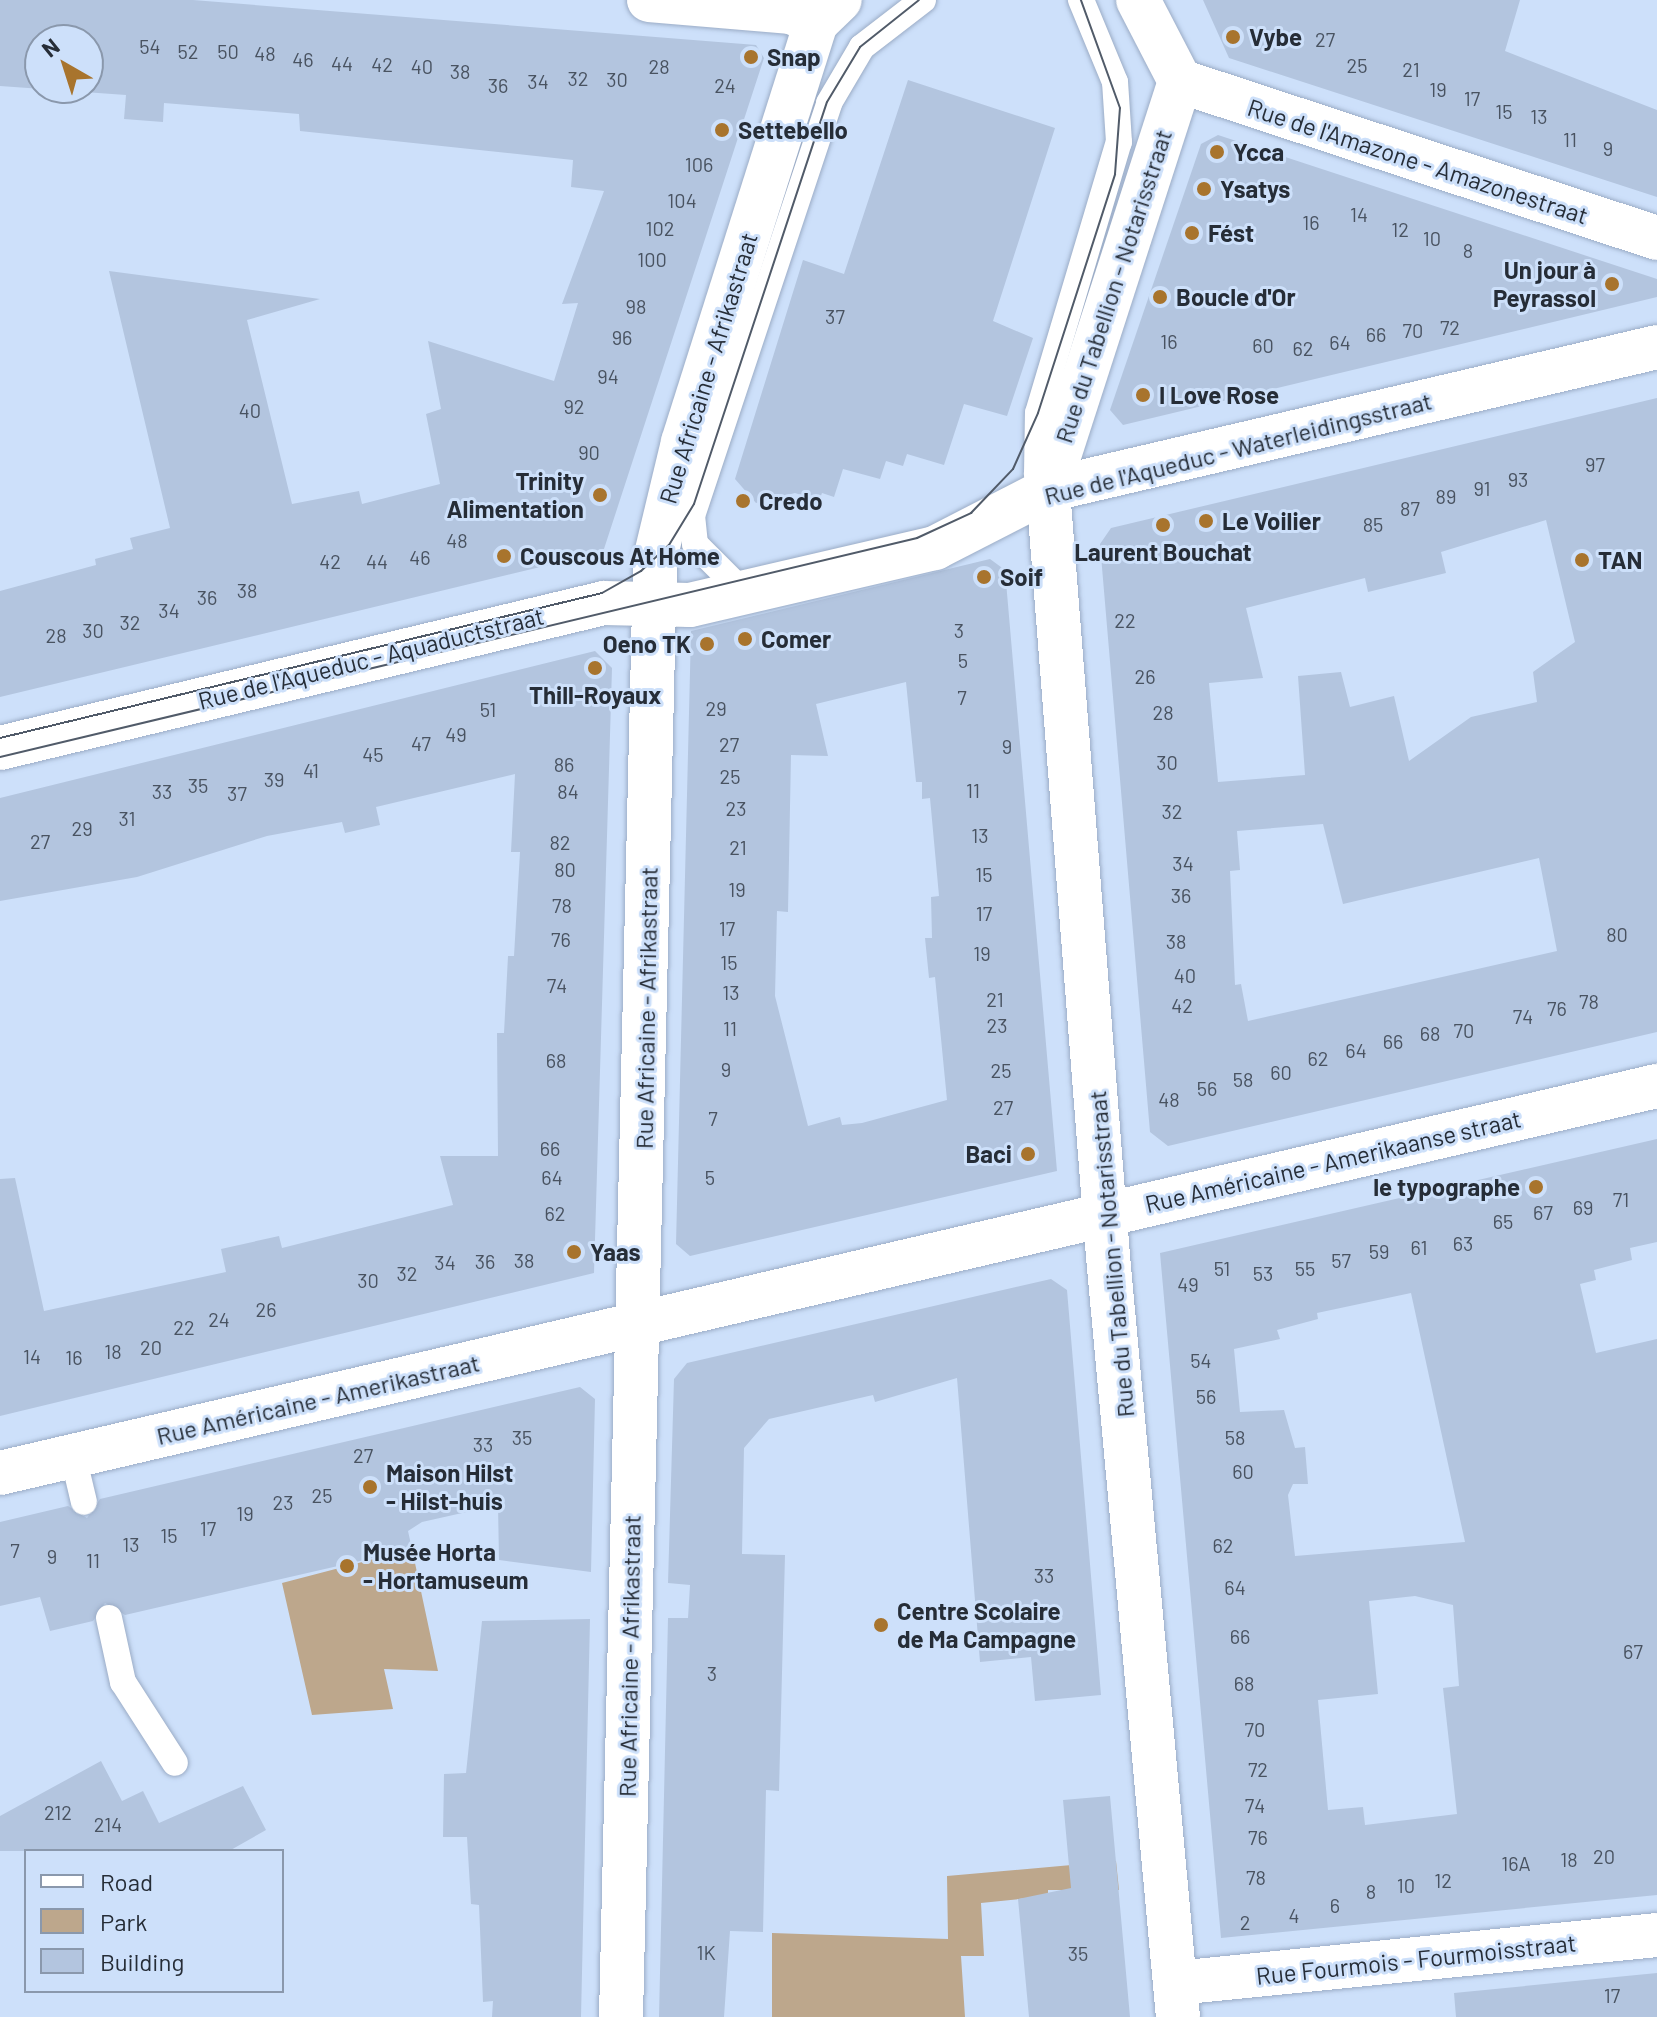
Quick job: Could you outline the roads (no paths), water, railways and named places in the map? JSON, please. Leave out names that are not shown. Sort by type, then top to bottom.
[{"type":"street","points":[[649,0],[791,12],[828,12]]},
{"type":"street","points":[[1138,0],[1180,81]]},
{"type":"street","name":"Rue Africaine - Afrikastraat","points":[[621,2017],[637,1326],[649,968],[651,601],[664,511],[683,442],[828,12]]},
{"type":"street","name":"Rue de l'Amazone - Amazonestraat","points":[[1180,81],[1657,238]]},
{"type":"street","name":"Rue du Tabellion - Notarisstraat","points":[[1177,2000],[1106,1213],[1048,490],[1180,81]]},
{"type":"street","name":"Rue de l'Aqueduc - Waterleidingsstraat","points":[[828,573],[935,548],[1048,490],[1657,347]]},
{"type":"street","name":"Rue de l'Aqueduc - Aquaductstraat","points":[[0,748],[568,610],[651,601],[690,605],[828,573]]},
{"type":"street","name":"Rue Américaine - Amerikaanse straat","points":[[637,1326],[1106,1213],[1657,1086]]},
{"type":"street","name":"Rue Américaine - Amerikastraat","points":[[0,1473],[637,1326]]},
{"type":"street","name":"Rue Fourmois - Fourmoisstraat","points":[[1177,2000],[1657,1935]]},
{"type":"lane","name":"Rue Africaine - Afrikastraat","points":[[744,593],[695,544],[692,516],[829,103],[862,47],[923,0]]},
{"type":"lane","name":"Rue du Tabellion - Notarisstraat","points":[[1048,490],[1037,474],[1038,413],[1112,173],[1120,131],[1115,82],[1081,0]]},
{"type":"lane","points":[[73,1456],[84,1502]]},
{"type":"lane","points":[[109,1618],[123,1682],[175,1763]]},
{"type":"tram line","points":[[0,738],[602,593],[641,571],[669,545],[694,504],[827,102],[860,47],[919,0]]},
{"type":"tram line","points":[[0,757],[917,538],[971,513],[1013,469],[1038,413],[1115,174],[1120,108],[1081,0]]},
{"type":"place","name":"Vybe","points":[[1233,37]]},
{"type":"place","name":"Snap","points":[[751,57]]},
{"type":"place","name":"Settebello","points":[[722,130]]},
{"type":"place","name":"Ycca","points":[[1217,152]]},
{"type":"place","name":"Ysatys","points":[[1204,189]]},
{"type":"place","name":"Fést","points":[[1192,233]]},
{"type":"place","name":"Un jour à Peyrassol","points":[[1612,284]]},
{"type":"place","name":"Boucle d'Or","points":[[1160,297]]},
{"type":"place","name":"I Love Rose","points":[[1143,395]]},
{"type":"place","name":"Trinity Alimentation","points":[[600,495]]},
{"type":"place","name":"Credo","points":[[743,501]]},
{"type":"place","name":"Le Voilier","points":[[1206,521]]},
{"type":"place","name":"Laurent Bouchat","points":[[1163,525]]},
{"type":"place","name":"Couscous At Home","points":[[504,556]]},
{"type":"place","name":"TAN","points":[[1582,560]]},
{"type":"place","name":"Soif","points":[[984,577]]},
{"type":"place","name":"Comer","points":[[745,639]]},
{"type":"place","name":"Oeno TK","points":[[707,644]]},
{"type":"place","name":"Thill-Royaux","points":[[595,668]]},
{"type":"place","name":"Baci","points":[[1028,1154]]},
{"type":"place","name":"le typographe","points":[[1536,1187]]},
{"type":"place","name":"Yaas","points":[[574,1252]]},
{"type":"place","name":"Maison Hilst - Hilst-huis","points":[[370,1487]]},
{"type":"place","name":"Musée Horta - Hortamuseum","points":[[347,1566]]},
{"type":"place","name":"Centre Scolaire de Ma Campagne","points":[[881,1625]]}]
